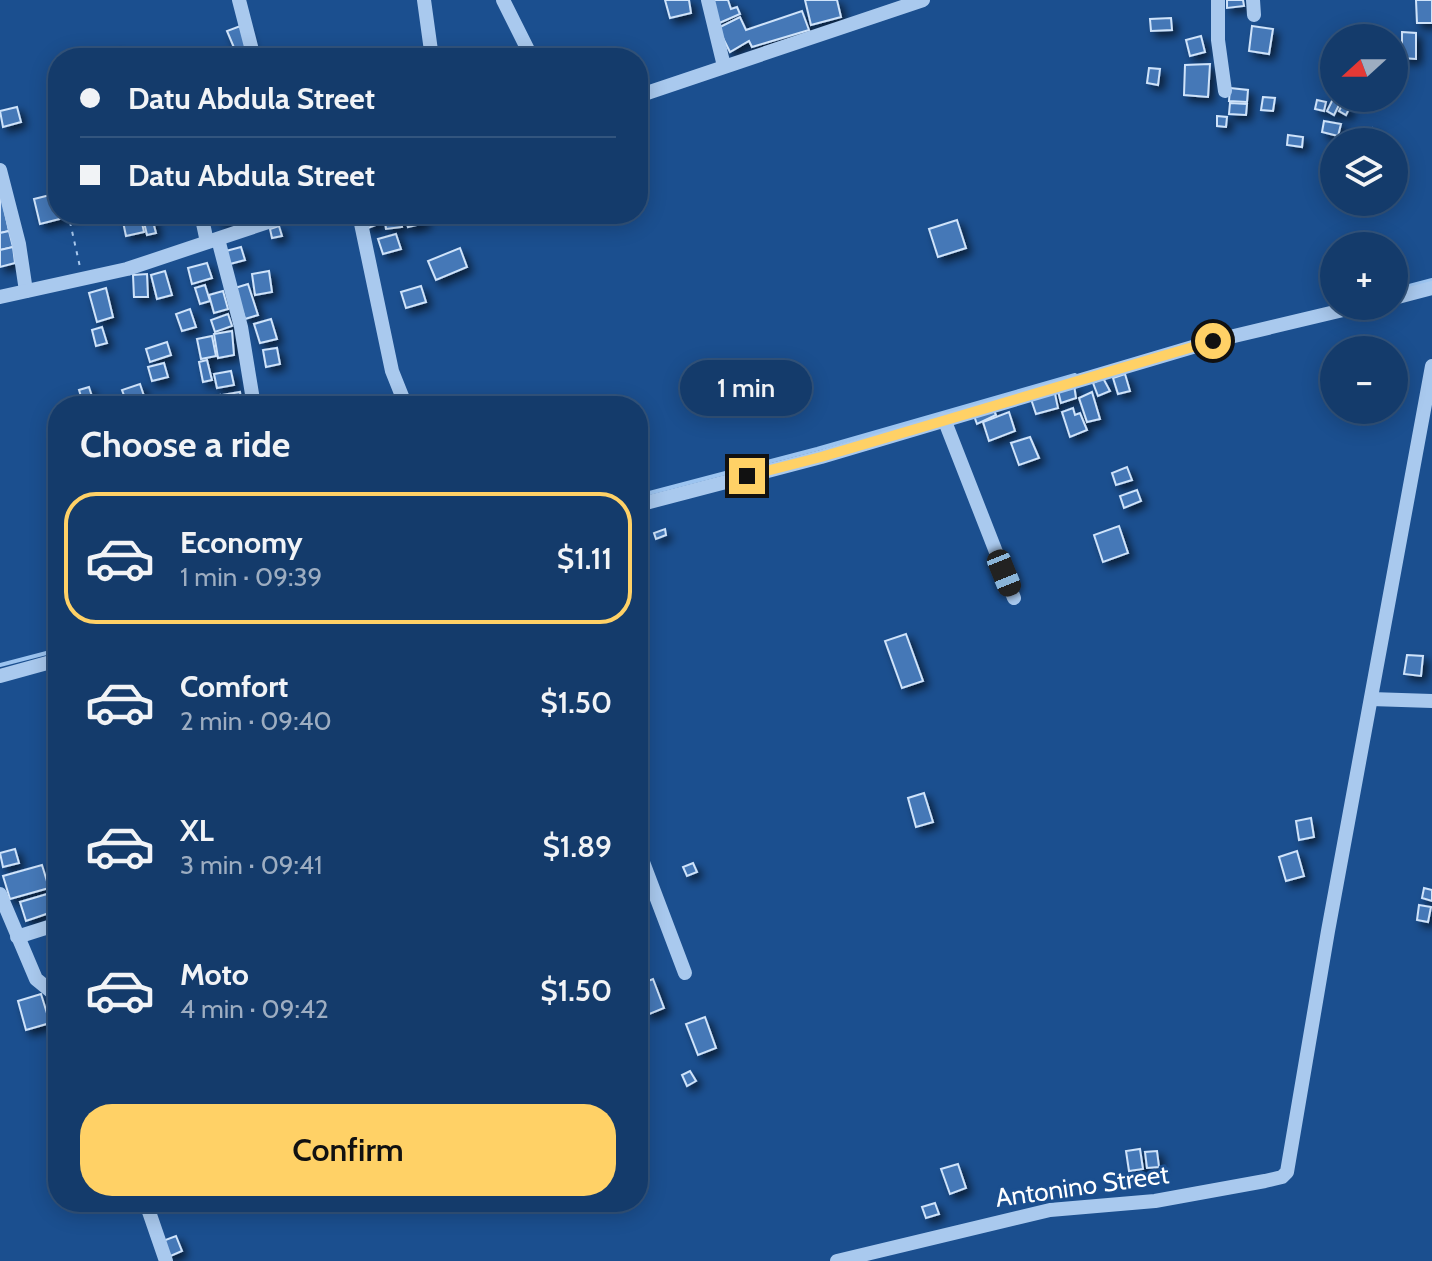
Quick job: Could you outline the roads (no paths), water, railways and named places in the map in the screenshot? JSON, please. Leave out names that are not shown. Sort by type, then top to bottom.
[{"type":"street","points":[[239,0],[251,48]]},
{"type":"street","points":[[424,0],[431,48]]},
{"type":"street","points":[[503,0],[527,48]]},
{"type":"street","points":[[708,0],[724,66]]},
{"type":"street","points":[[648,93],[923,0]]},
{"type":"street","points":[[1218,0],[1218,40],[1225,91]]},
{"type":"street","points":[[0,170],[19,244],[26,291]]},
{"type":"street","points":[[205,224],[241,327],[252,396]]},
{"type":"street","points":[[0,297],[127,269],[262,224]]},
{"type":"street","points":[[361,224],[392,371],[402,396]]},
{"type":"street","points":[[1408,294],[1432,288]]},
{"type":"street","points":[[648,502],[821,457],[1213,341],[1320,316]]},
{"type":"street","points":[[1432,366],[1371,699],[1432,701]]},
{"type":"street","points":[[944,419],[1014,598]]},
{"type":"street","points":[[0,676],[48,663]]},
{"type":"street","name":"Antonino Street","points":[[837,1261],[1050,1210],[1155,1201],[1265,1181],[1282,1177],[1287,1172],[1371,699]]},
{"type":"street","points":[[648,875],[685,973]]},
{"type":"street","points":[[0,894],[36,979],[48,989]]},
{"type":"street","points":[[17,937],[48,927]]},
{"type":"street","points":[[149,1212],[166,1261]]},
{"type":"waterway","points":[[1408,286],[1432,280]]},
{"type":"waterway","points":[[648,493],[1075,375]]},
{"type":"waterway","points":[[0,665],[48,653]]}]
